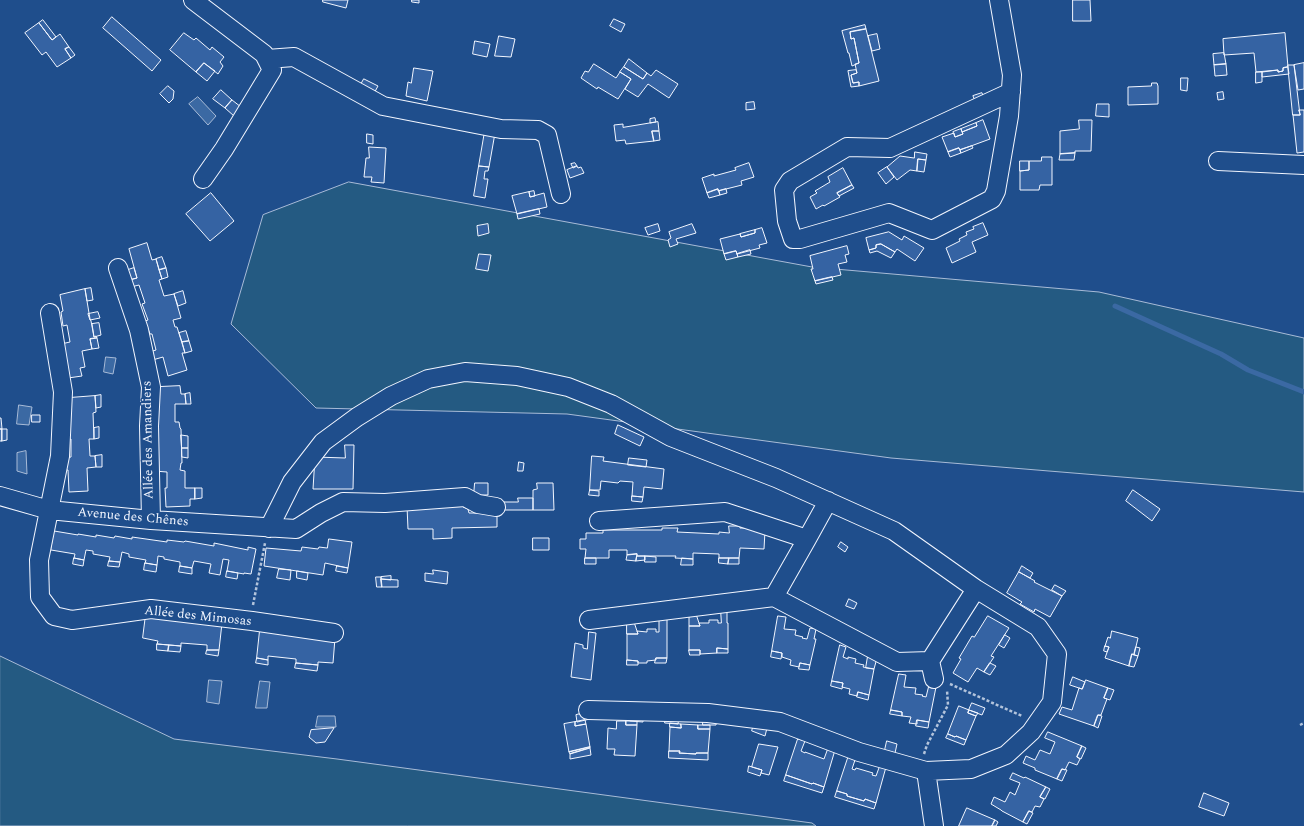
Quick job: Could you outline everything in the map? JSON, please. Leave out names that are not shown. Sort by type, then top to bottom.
[{"type":"street","points":[[193,0],[264,54],[272,70],[224,149],[203,179]]},
{"type":"street","points":[[998,0],[1012,75],[1012,92],[996,191],[992,198],[932,230],[888,213],[800,239],[793,239],[787,221],[784,190],[790,181],[847,147],[890,148],[1012,92]]},
{"type":"street","points":[[267,59],[294,57],[383,106],[501,129],[538,130],[547,135],[561,194]]},
{"type":"street","points":[[1218,161],[1304,165]]},
{"type":"street","name":"Allée des Amandiers","points":[[118,268],[139,330],[151,387],[149,426],[151,520]]},
{"type":"street","name":"Allée des Mimosas","points":[[50,313],[63,392],[60,456],[39,560],[40,597],[54,616],[72,620],[151,609],[334,633]]},
{"type":"street","points":[[269,528],[292,482],[323,442],[357,417],[390,396],[428,380],[465,372],[517,376],[568,387],[611,404],[671,437],[776,478],[894,531],[976,588],[1038,627],[1057,654],[1052,702],[1031,732],[1006,756],[971,769],[926,771],[860,752],[780,722],[708,713],[588,710]]},
{"type":"street","name":"Avenue des Chênes","points":[[0,496],[49,510],[151,520],[296,529],[342,502],[385,503],[465,497],[478,504],[496,507]]},
{"type":"street","points":[[774,596],[808,539],[828,501]]},
{"type":"street","points":[[599,521],[725,512],[808,539]]},
{"type":"street","points":[[934,679],[930,661],[976,588]]},
{"type":"street","points":[[589,620],[774,596],[897,662],[930,661]]},
{"type":"street","points":[[926,771],[934,826]]},
{"type":"path","points":[[252,622],[252,609],[269,528]]},
{"type":"path","points":[[926,771],[923,757],[927,745],[948,704],[946,682],[1037,723]]},
{"type":"path","points":[[1300,725],[1304,723]]},
{"type":"shaded area","points":[[198,97],[216,116],[208,125],[189,104]]},
{"type":"shaded area","points":[[349,182],[812,267],[1099,292],[1304,338],[1304,492],[891,458],[567,414],[316,408],[231,324],[263,215]]},
{"type":"shaded area","points":[[106,357],[116,358],[113,374],[104,372]]},
{"type":"shaded area","points":[[19,405],[32,407],[29,425],[17,424]]},
{"type":"shaded area","points":[[26,451],[27,474],[17,471],[17,453]]},
{"type":"shaded area","points":[[0,656],[174,739],[337,759],[812,823],[816,826],[0,826]]},
{"type":"shaded area","points":[[209,680],[222,681],[219,704],[207,702]]},
{"type":"shaded area","points":[[260,681],[270,682],[267,708],[256,708]]},
{"type":"shaded area","points":[[318,716],[335,716],[336,727],[316,727]]},
{"type":"building","points":[[323,0],[348,0],[346,8],[323,2]]},
{"type":"building","points":[[412,0],[419,0],[419,3],[412,2]]},
{"type":"building","points":[[1073,0],[1090,0],[1091,21],[1073,21]]},
{"type":"building","points":[[112,17],[161,60],[152,71],[103,28]]},
{"type":"building","points":[[614,19],[625,24],[621,32],[610,26]]},
{"type":"building","points":[[43,20],[56,37],[52,40],[39,23]]},
{"type":"building","points":[[39,23],[52,40],[60,34],[69,47],[65,49],[71,58],[57,67],[46,52],[42,55],[25,33]]},
{"type":"building","points":[[865,25],[866,29],[850,32],[851,39],[854,38],[859,63],[852,66],[842,31]]},
{"type":"building","points":[[866,29],[879,81],[859,86],[859,82],[853,83],[851,75],[857,73],[855,64],[859,63],[854,38],[851,39],[850,32]]},
{"type":"building","points":[[184,33],[194,40],[196,38],[210,50],[212,47],[224,57],[220,62],[223,66],[218,74],[204,63],[196,72],[170,50]]},
{"type":"building","points":[[1285,33],[1288,67],[1283,68],[1283,71],[1256,72],[1254,53],[1224,55],[1223,39]]},
{"type":"building","points":[[877,34],[880,49],[872,51],[868,36]]},
{"type":"building","points":[[499,36],[515,39],[511,57],[495,56]]},
{"type":"building","points":[[475,41],[490,44],[487,57],[473,54]]},
{"type":"building","points":[[69,47],[75,55],[71,58],[65,49]]},
{"type":"building","points":[[1224,53],[1226,64],[1214,65],[1213,54]]},
{"type":"building","points":[[629,59],[647,73],[643,79],[624,67]]},
{"type":"building","points":[[204,63],[215,71],[207,81],[196,72]]},
{"type":"building","points":[[1304,63],[1304,89],[1298,90],[1294,65]]},
{"type":"building","points":[[594,64],[616,78],[620,72],[631,79],[618,99],[598,87],[597,89],[581,78],[585,71],[588,72]]},
{"type":"building","points":[[1226,64],[1227,75],[1215,76],[1214,65]]},
{"type":"building","points":[[1288,65],[1294,65],[1300,115],[1293,115]]},
{"type":"building","points":[[624,67],[643,79],[647,73],[651,76],[656,70],[678,84],[669,98],[648,84],[638,97],[625,89],[631,79],[620,72]]},
{"type":"building","points":[[1288,67],[1289,74],[1262,77],[1262,72],[1278,70],[1278,72],[1283,71],[1283,68]]},
{"type":"building","points":[[414,68],[433,71],[427,101],[406,96],[408,82],[411,83]]},
{"type":"building","points":[[856,70],[857,73],[851,75],[853,83],[859,82],[859,86],[851,87],[848,71]]},
{"type":"building","points":[[1256,72],[1262,72],[1262,82],[1256,83]]},
{"type":"building","points":[[1181,78],[1188,78],[1187,91],[1181,90]]},
{"type":"building","points":[[364,79],[378,86],[372,97],[358,90]]},
{"type":"building","points":[[1152,83],[1157,83],[1158,86],[1158,104],[1128,105],[1128,87],[1151,86]]},
{"type":"building","points":[[168,86],[174,91],[173,99],[169,103],[160,94]]},
{"type":"building","points":[[221,90],[232,100],[225,108],[213,99]]},
{"type":"building","points":[[1223,92],[1224,99],[1218,100],[1217,93]]},
{"type":"building","points":[[982,93],[984,99],[975,101],[973,96]]},
{"type":"building","points":[[232,100],[241,107],[234,116],[225,108]]},
{"type":"building","points":[[754,102],[755,109],[746,110],[746,103]]},
{"type":"building","points":[[1097,104],[1109,104],[1109,117],[1096,116]]},
{"type":"building","points":[[1299,110],[1304,110],[1304,152],[1297,153],[1293,115],[1300,115]]},
{"type":"building","points":[[655,118],[656,122],[650,123],[650,119]]},
{"type":"building","points":[[983,120],[990,139],[960,150],[959,148],[948,152],[942,137],[954,133],[955,137],[963,134],[962,132],[977,126],[976,123]]},
{"type":"building","points":[[1079,120],[1092,120],[1091,151],[1075,151],[1075,153],[1060,154],[1060,131],[1079,129]]},
{"type":"building","points":[[658,122],[659,131],[652,131],[654,141],[626,144],[625,140],[616,141],[614,125],[623,124],[623,127]]},
{"type":"building","points":[[976,123],[977,126],[962,132],[961,129]]},
{"type":"building","points":[[961,129],[963,134],[955,137],[953,132]]},
{"type":"building","points":[[485,131],[495,133],[489,167],[479,166]]},
{"type":"building","points":[[652,131],[659,131],[660,140],[654,141]]},
{"type":"building","points":[[367,134],[373,135],[373,144],[367,143]]},
{"type":"building","points":[[972,146],[973,148],[961,153],[960,150]]},
{"type":"building","points":[[369,147],[386,148],[384,183],[371,182],[372,177],[364,177],[366,158],[369,158]]},
{"type":"building","points":[[959,148],[961,153],[950,157],[948,152]]},
{"type":"building","points":[[915,152],[927,154],[926,160],[918,159],[917,171],[910,170],[897,180],[887,167],[900,156],[914,158]]},
{"type":"building","points":[[1075,153],[1074,160],[1059,160],[1060,154]]},
{"type":"building","points":[[1042,157],[1052,157],[1052,185],[1040,185],[1039,190],[1020,190],[1020,171],[1029,170],[1029,161],[1041,161]]},
{"type":"building","points":[[918,159],[926,160],[924,172],[917,171]]},
{"type":"building","points":[[1020,161],[1029,161],[1029,170],[1020,171]]},
{"type":"building","points":[[575,163],[577,166],[573,168],[571,164]]},
{"type":"building","points":[[749,163],[754,177],[741,181],[742,185],[718,191],[718,189],[707,193],[702,178],[736,170],[735,168]]},
{"type":"building","points":[[479,166],[489,167],[488,171],[485,171],[484,179],[488,179],[485,198],[474,196]]},
{"type":"building","points":[[577,166],[578,168],[581,167],[584,173],[570,178],[567,170]]},
{"type":"building","points":[[887,167],[894,177],[886,184],[878,173]]},
{"type":"building","points":[[843,168],[852,185],[837,193],[840,197],[816,209],[810,197],[817,193],[815,191],[830,182],[828,177]]},
{"type":"building","points":[[852,185],[854,188],[839,196],[837,193]]},
{"type":"building","points":[[718,189],[720,195],[709,198],[707,193]]},
{"type":"building","points":[[726,189],[727,193],[720,195],[719,191]]},
{"type":"building","points":[[534,191],[535,196],[530,197],[529,192]]},
{"type":"building","points":[[529,192],[530,197],[544,193],[547,207],[517,214],[512,196]]},
{"type":"building","points":[[211,193],[234,221],[210,241],[186,214]]},
{"type":"building","points":[[539,209],[540,214],[518,219],[517,214]]},
{"type":"building","points":[[983,223],[988,235],[972,242],[976,252],[952,263],[946,248],[960,241],[959,239],[967,235],[966,232],[974,229],[973,227]]},
{"type":"building","points":[[488,224],[489,233],[478,236],[477,226]]},
{"type":"building","points":[[658,224],[660,231],[648,235],[645,228]]},
{"type":"building","points":[[692,224],[696,233],[676,239],[678,244],[670,247],[668,240],[671,238],[669,232]]},
{"type":"building","points":[[762,228],[767,243],[759,245],[760,248],[737,254],[736,251],[724,254],[720,239],[740,234],[741,237],[755,233],[755,230]]},
{"type":"building","points":[[755,230],[755,233],[741,237],[740,234]]},
{"type":"building","points":[[889,232],[902,240],[904,236],[924,248],[915,261],[897,249],[895,252],[881,244],[876,245],[876,248],[869,250],[866,238]]},
{"type":"building","points":[[147,243],[152,260],[156,259],[162,279],[159,280],[164,296],[174,294],[181,318],[173,320],[175,327],[177,327],[185,353],[182,353],[187,370],[168,376],[163,357],[149,361],[146,353],[156,350],[152,334],[150,334],[145,321],[148,320],[142,304],[145,303],[139,285],[127,288],[125,281],[137,278],[129,249]]},
{"type":"building","points":[[881,244],[895,252],[891,258],[877,251],[870,253],[869,250],[876,248],[876,245]]},
{"type":"building","points":[[847,246],[849,254],[845,255],[847,262],[838,264],[841,275],[815,281],[811,269],[813,269],[810,256]]},
{"type":"building","points":[[750,250],[751,254],[738,257],[737,254]]},
{"type":"building","points":[[736,251],[738,257],[726,260],[724,254]]},
{"type":"building","points":[[479,254],[491,255],[488,271],[476,269]]},
{"type":"building","points":[[162,257],[166,268],[159,270],[156,259]]},
{"type":"building","points":[[134,268],[137,278],[125,281],[122,272]]},
{"type":"building","points":[[166,268],[168,277],[162,279],[159,270]]},
{"type":"building","points":[[832,277],[833,280],[816,284],[815,281]]},
{"type":"building","points":[[91,288],[93,300],[87,301],[85,289]]},
{"type":"building","points":[[85,289],[94,337],[96,336],[97,338],[90,339],[92,349],[82,351],[85,367],[80,368],[82,376],[68,378],[61,344],[70,342],[67,325],[63,326],[61,312],[63,311],[60,295]]},
{"type":"building","points":[[183,291],[186,303],[178,306],[174,294]]},
{"type":"building","points":[[98,312],[100,318],[90,320],[88,314]]},
{"type":"building","points":[[99,323],[101,335],[94,337],[92,324]]},
{"type":"building","points":[[186,331],[189,341],[182,342],[179,333]]},
{"type":"building","points":[[97,338],[99,348],[92,349],[90,339]]},
{"type":"building","points":[[189,341],[192,351],[185,353],[182,342]]},
{"type":"building","points":[[180,386],[181,394],[185,394],[186,404],[175,404],[175,422],[179,422],[181,429],[182,463],[180,470],[185,471],[185,488],[195,488],[195,499],[190,499],[190,506],[166,507],[165,488],[167,488],[167,472],[154,471],[159,387]]},
{"type":"building","points":[[190,393],[191,404],[186,404],[185,394]]},
{"type":"building","points":[[101,395],[101,407],[96,408],[95,396]]},
{"type":"building","points":[[95,396],[96,412],[93,413],[94,439],[89,439],[90,456],[95,456],[96,467],[87,468],[88,491],[69,492],[68,470],[66,470],[65,458],[71,457],[71,439],[68,440],[69,398]]},
{"type":"building","points":[[32,415],[40,415],[40,422],[32,422]]},
{"type":"building","points":[[1,418],[2,429],[0,429]]},
{"type":"building","points":[[618,425],[644,437],[640,446],[615,434]]},
{"type":"building","points":[[99,427],[99,438],[94,439],[94,428]]},
{"type":"building","points":[[0,429],[2,429],[2,441],[0,441]]},
{"type":"building","points":[[2,429],[7,429],[7,440],[2,441]]},
{"type":"building","points":[[181,435],[188,436],[188,448],[182,448]]},
{"type":"building","points":[[345,445],[354,445],[353,489],[313,489],[315,457],[345,458]]},
{"type":"building","points":[[182,448],[188,448],[188,458],[182,457]]},
{"type":"building","points":[[102,455],[102,467],[96,467],[95,456]]},
{"type":"building","points":[[592,456],[604,457],[603,461],[664,469],[662,489],[644,487],[643,497],[632,496],[633,482],[620,481],[618,483],[601,481],[600,490],[590,490]]},
{"type":"building","points":[[629,458],[647,460],[646,467],[628,465]]},
{"type":"building","points":[[519,462],[524,463],[523,471],[518,471]]},
{"type":"building","points":[[475,483],[488,483],[488,495],[474,495]]},
{"type":"building","points":[[537,483],[553,483],[554,510],[533,510],[533,490],[537,489]]},
{"type":"building","points":[[195,488],[202,488],[202,498],[195,499]]},
{"type":"building","points":[[590,490],[599,491],[599,496],[589,495]]},
{"type":"building","points":[[1133,490],[1160,509],[1152,521],[1126,501]]},
{"type":"building","points":[[632,496],[643,497],[642,502],[632,501]]},
{"type":"building","points":[[518,498],[533,498],[533,510],[504,510],[503,502],[518,502]]},
{"type":"building","points":[[463,503],[463,507],[468,509],[469,513],[497,513],[497,527],[452,528],[452,538],[433,539],[433,529],[408,529],[407,506]]},
{"type":"building","points":[[729,526],[740,526],[740,528],[758,528],[765,531],[764,549],[740,548],[739,558],[719,558],[719,554],[693,553],[693,559],[675,558],[676,556],[637,556],[637,554],[627,555],[627,550],[609,550],[609,558],[585,558],[586,549],[580,549],[580,539],[586,539],[586,533],[603,533],[603,530],[662,530],[662,528],[678,528],[677,532],[719,534],[719,532],[729,533]]},
{"type":"building","points":[[54,531],[96,537],[96,535],[132,539],[132,537],[167,542],[167,540],[185,541],[214,546],[214,543],[248,550],[248,547],[256,549],[251,574],[227,571],[229,560],[223,559],[220,575],[209,573],[211,564],[194,561],[192,568],[180,566],[180,562],[164,559],[164,557],[158,556],[157,565],[145,563],[146,560],[129,557],[129,554],[122,552],[120,562],[109,561],[110,557],[93,554],[93,551],[86,550],[84,560],[74,558],[75,554],[51,550]]},
{"type":"building","points":[[533,538],[549,538],[549,550],[533,550]]},
{"type":"building","points":[[329,539],[352,542],[348,568],[325,563],[323,575],[264,566],[266,548],[301,551],[302,547],[318,549],[319,547],[327,548]]},
{"type":"building","points":[[841,542],[848,547],[845,552],[838,547]]},
{"type":"building","points":[[637,554],[636,561],[626,560],[627,555]]},
{"type":"building","points":[[637,556],[645,556],[645,560],[636,561]]},
{"type":"building","points":[[645,556],[656,557],[656,562],[645,562]]},
{"type":"building","points":[[74,558],[84,560],[83,566],[73,564]]},
{"type":"building","points":[[585,558],[596,558],[596,564],[585,564]]},
{"type":"building","points":[[682,558],[693,559],[693,565],[681,565]]},
{"type":"building","points":[[719,558],[729,558],[728,564],[719,563]]},
{"type":"building","points":[[729,558],[739,558],[739,564],[728,564]]},
{"type":"building","points":[[109,561],[120,562],[119,567],[108,566]]},
{"type":"building","points":[[145,563],[157,565],[156,572],[144,570]]},
{"type":"building","points":[[180,566],[192,568],[192,574],[179,572]]},
{"type":"building","points":[[337,566],[348,568],[347,573],[336,571]]},
{"type":"building","points":[[1022,566],[1033,573],[1030,578],[1019,572]]},
{"type":"building","points":[[279,569],[291,570],[290,580],[277,578]]},
{"type":"building","points":[[433,570],[448,572],[447,584],[425,581],[425,573],[433,574]]},
{"type":"building","points":[[227,571],[238,573],[237,579],[226,577]]},
{"type":"building","points":[[297,571],[308,573],[307,580],[297,578]]},
{"type":"building","points":[[1019,572],[1035,581],[1034,582],[1062,596],[1050,617],[1035,609],[1034,612],[1020,604],[1022,602],[1007,593]]},
{"type":"building","points":[[391,576],[391,580],[381,579],[381,577]]},
{"type":"building","points":[[376,577],[381,577],[382,587],[377,587]]},
{"type":"building","points":[[381,579],[398,580],[398,587],[382,587]]},
{"type":"building","points":[[1055,585],[1066,591],[1062,596],[1052,590]]},
{"type":"building","points":[[849,599],[857,603],[854,609],[846,606]]},
{"type":"building","points":[[721,610],[727,610],[728,649],[717,648],[717,653],[700,654],[700,650],[689,650],[689,626],[700,626],[699,623],[709,623],[709,620],[718,620],[718,623],[721,623]]},
{"type":"building","points":[[695,611],[700,626],[689,626],[689,612]]},
{"type":"building","points":[[146,614],[222,623],[219,650],[207,650],[207,645],[181,643],[181,646],[157,644],[158,641],[143,638]]},
{"type":"building","points":[[778,616],[786,617],[784,629],[796,630],[795,635],[803,637],[802,638],[807,639],[810,628],[816,629],[814,639],[816,639],[810,665],[800,663],[799,667],[790,665],[791,660],[782,657],[782,653],[772,651]]},
{"type":"building","points":[[988,616],[1009,628],[991,656],[994,657],[984,672],[977,668],[968,682],[953,673],[961,659],[959,658],[972,636],[974,637]]},
{"type":"building","points":[[667,619],[667,658],[656,658],[656,660],[647,661],[647,663],[638,663],[638,661],[627,660],[627,634],[638,634],[637,631],[647,632],[647,629],[656,629],[656,632],[659,632],[659,620]]},
{"type":"building","points":[[627,622],[634,622],[638,634],[627,634]]},
{"type":"building","points":[[260,630],[335,638],[333,663],[318,662],[318,665],[296,663],[296,659],[268,656],[268,660],[257,658]]},
{"type":"building","points":[[1112,631],[1138,638],[1134,655],[1132,654],[1129,666],[1105,658],[1109,647],[1105,646]]},
{"type":"building","points":[[589,632],[596,633],[591,680],[571,677],[575,643],[583,645],[583,648],[587,649]]},
{"type":"building","points":[[1005,635],[1010,638],[1004,648],[999,645]]},
{"type":"building","points":[[157,644],[169,645],[168,651],[157,650]]},
{"type":"building","points":[[169,645],[181,646],[180,652],[168,651]]},
{"type":"building","points":[[840,645],[846,647],[843,657],[848,659],[848,657],[856,659],[855,663],[864,665],[863,667],[874,669],[869,695],[858,692],[857,696],[849,694],[850,689],[842,687],[843,683],[832,681]]},
{"type":"building","points":[[1105,646],[1109,647],[1107,652],[1104,651]]},
{"type":"building","points":[[1136,647],[1140,648],[1138,656],[1134,655]]},
{"type":"building","points":[[717,648],[728,649],[728,653],[717,653]]},
{"type":"building","points":[[207,650],[219,650],[218,656],[206,654]]},
{"type":"building","points":[[689,650],[700,650],[700,655],[690,655]]},
{"type":"building","points":[[772,651],[782,653],[781,659],[771,657]]},
{"type":"building","points":[[1132,654],[1138,656],[1134,667],[1129,666]]},
{"type":"building","points":[[868,656],[877,658],[874,669],[866,668]]},
{"type":"building","points":[[257,658],[268,660],[268,665],[256,663]]},
{"type":"building","points":[[656,658],[667,658],[666,663],[655,663]]},
{"type":"building","points":[[627,660],[638,661],[638,665],[627,665]]},
{"type":"building","points":[[296,663],[318,665],[317,671],[295,668]]},
{"type":"building","points":[[800,663],[810,665],[809,670],[799,669]]},
{"type":"building","points":[[990,663],[996,666],[990,675],[984,672]]},
{"type":"building","points":[[899,674],[906,675],[904,687],[916,688],[915,694],[926,697],[929,685],[936,687],[929,722],[917,720],[917,724],[909,723],[911,717],[902,716],[902,712],[891,710]]},
{"type":"building","points":[[1073,677],[1085,682],[1082,689],[1070,685]]},
{"type":"building","points":[[1086,680],[1108,688],[1104,698],[1107,699],[1101,715],[1098,715],[1094,726],[1059,714],[1062,707],[1072,710],[1079,688],[1082,689]]},
{"type":"building","points":[[832,681],[843,683],[842,689],[831,686]]},
{"type":"building","points":[[1108,688],[1114,690],[1110,700],[1104,698]]},
{"type":"building","points":[[858,692],[869,695],[868,700],[857,697]]},
{"type":"building","points":[[972,703],[985,708],[982,715],[969,710]]},
{"type":"building","points":[[959,706],[969,710],[968,713],[976,716],[966,740],[948,734]]},
{"type":"building","points":[[891,710],[902,712],[902,716],[890,714]]},
{"type":"building","points":[[969,710],[978,713],[976,716],[968,713]]},
{"type":"building","points":[[589,712],[590,719],[577,722],[576,715]]},
{"type":"building","points":[[630,714],[643,715],[643,722],[630,721]]},
{"type":"building","points":[[1098,715],[1102,716],[1098,728],[1094,726]]},
{"type":"building","points":[[666,716],[679,717],[678,724],[665,723]]},
{"type":"building","points":[[703,718],[717,719],[716,725],[703,725]]},
{"type":"building","points":[[585,720],[586,724],[575,726],[575,722]]},
{"type":"building","points":[[917,720],[929,722],[928,728],[916,726]]},
{"type":"building","points":[[617,721],[626,721],[626,725],[637,725],[635,756],[614,755],[615,749],[607,749],[608,728],[616,729]]},
{"type":"building","points":[[626,721],[637,721],[637,725],[626,725]]},
{"type":"building","points":[[575,722],[575,726],[586,724],[590,747],[569,752],[564,724]]},
{"type":"building","points":[[670,723],[681,724],[681,728],[670,727]]},
{"type":"building","points":[[681,724],[698,725],[698,729],[710,729],[708,753],[696,754],[679,753],[680,751],[669,751],[670,727],[681,728]]},
{"type":"building","points":[[754,724],[767,728],[765,736],[752,731]]},
{"type":"building","points":[[698,725],[710,725],[710,729],[698,729]]},
{"type":"building","points":[[334,728],[325,742],[316,743],[309,737],[311,730]]},
{"type":"building","points":[[1048,732],[1082,746],[1077,757],[1080,759],[1077,765],[1069,762],[1065,770],[1062,769],[1057,779],[1035,770],[1035,768],[1023,763],[1026,756],[1035,760],[1040,750],[1050,754],[1055,742],[1045,738]]},
{"type":"building","points":[[948,734],[966,740],[964,745],[946,738]]},
{"type":"building","points":[[798,739],[805,741],[801,751],[824,759],[828,748],[835,750],[824,787],[786,775]]},
{"type":"building","points":[[887,741],[897,744],[895,753],[885,750]]},
{"type":"building","points":[[759,744],[778,747],[769,775],[761,773],[762,770],[752,767]]},
{"type":"building","points":[[1082,746],[1086,748],[1081,759],[1077,757]]},
{"type":"building","points":[[590,747],[570,754],[569,752]]},
{"type":"building","points":[[590,748],[591,755],[570,759],[570,754]]},
{"type":"building","points":[[669,751],[680,751],[679,753],[696,754],[708,753],[708,760],[669,758]]},
{"type":"building","points":[[849,755],[856,757],[852,769],[855,770],[856,768],[873,773],[872,775],[876,776],[880,765],[886,767],[876,803],[865,799],[864,801],[847,796],[847,794],[837,791]]},
{"type":"building","points":[[749,766],[762,770],[760,776],[748,772]]},
{"type":"building","points":[[1062,769],[1067,770],[1062,781],[1057,779]]},
{"type":"building","points":[[1013,773],[1046,787],[1040,797],[1044,799],[1040,807],[1035,806],[1032,812],[1029,811],[1023,822],[991,804],[994,797],[1005,802],[1010,792],[1015,795],[1020,783],[1010,779]]},
{"type":"building","points":[[786,775],[824,787],[822,793],[784,781]]},
{"type":"building","points":[[1046,787],[1050,789],[1045,799],[1040,797]]},
{"type":"building","points":[[837,791],[847,794],[847,796],[864,801],[865,799],[876,803],[874,809],[835,797]]},
{"type":"building","points":[[1204,793],[1229,803],[1224,816],[1199,807]]},
{"type":"building","points":[[967,808],[995,820],[992,826],[959,826]]},
{"type":"building","points":[[1029,811],[1033,813],[1027,824],[1023,822]]},
{"type":"building","points":[[995,820],[998,822],[996,826],[992,826]]},
{"type":"waterway","points":[[1115,306],[1221,354],[1248,370],[1304,392]]}]
